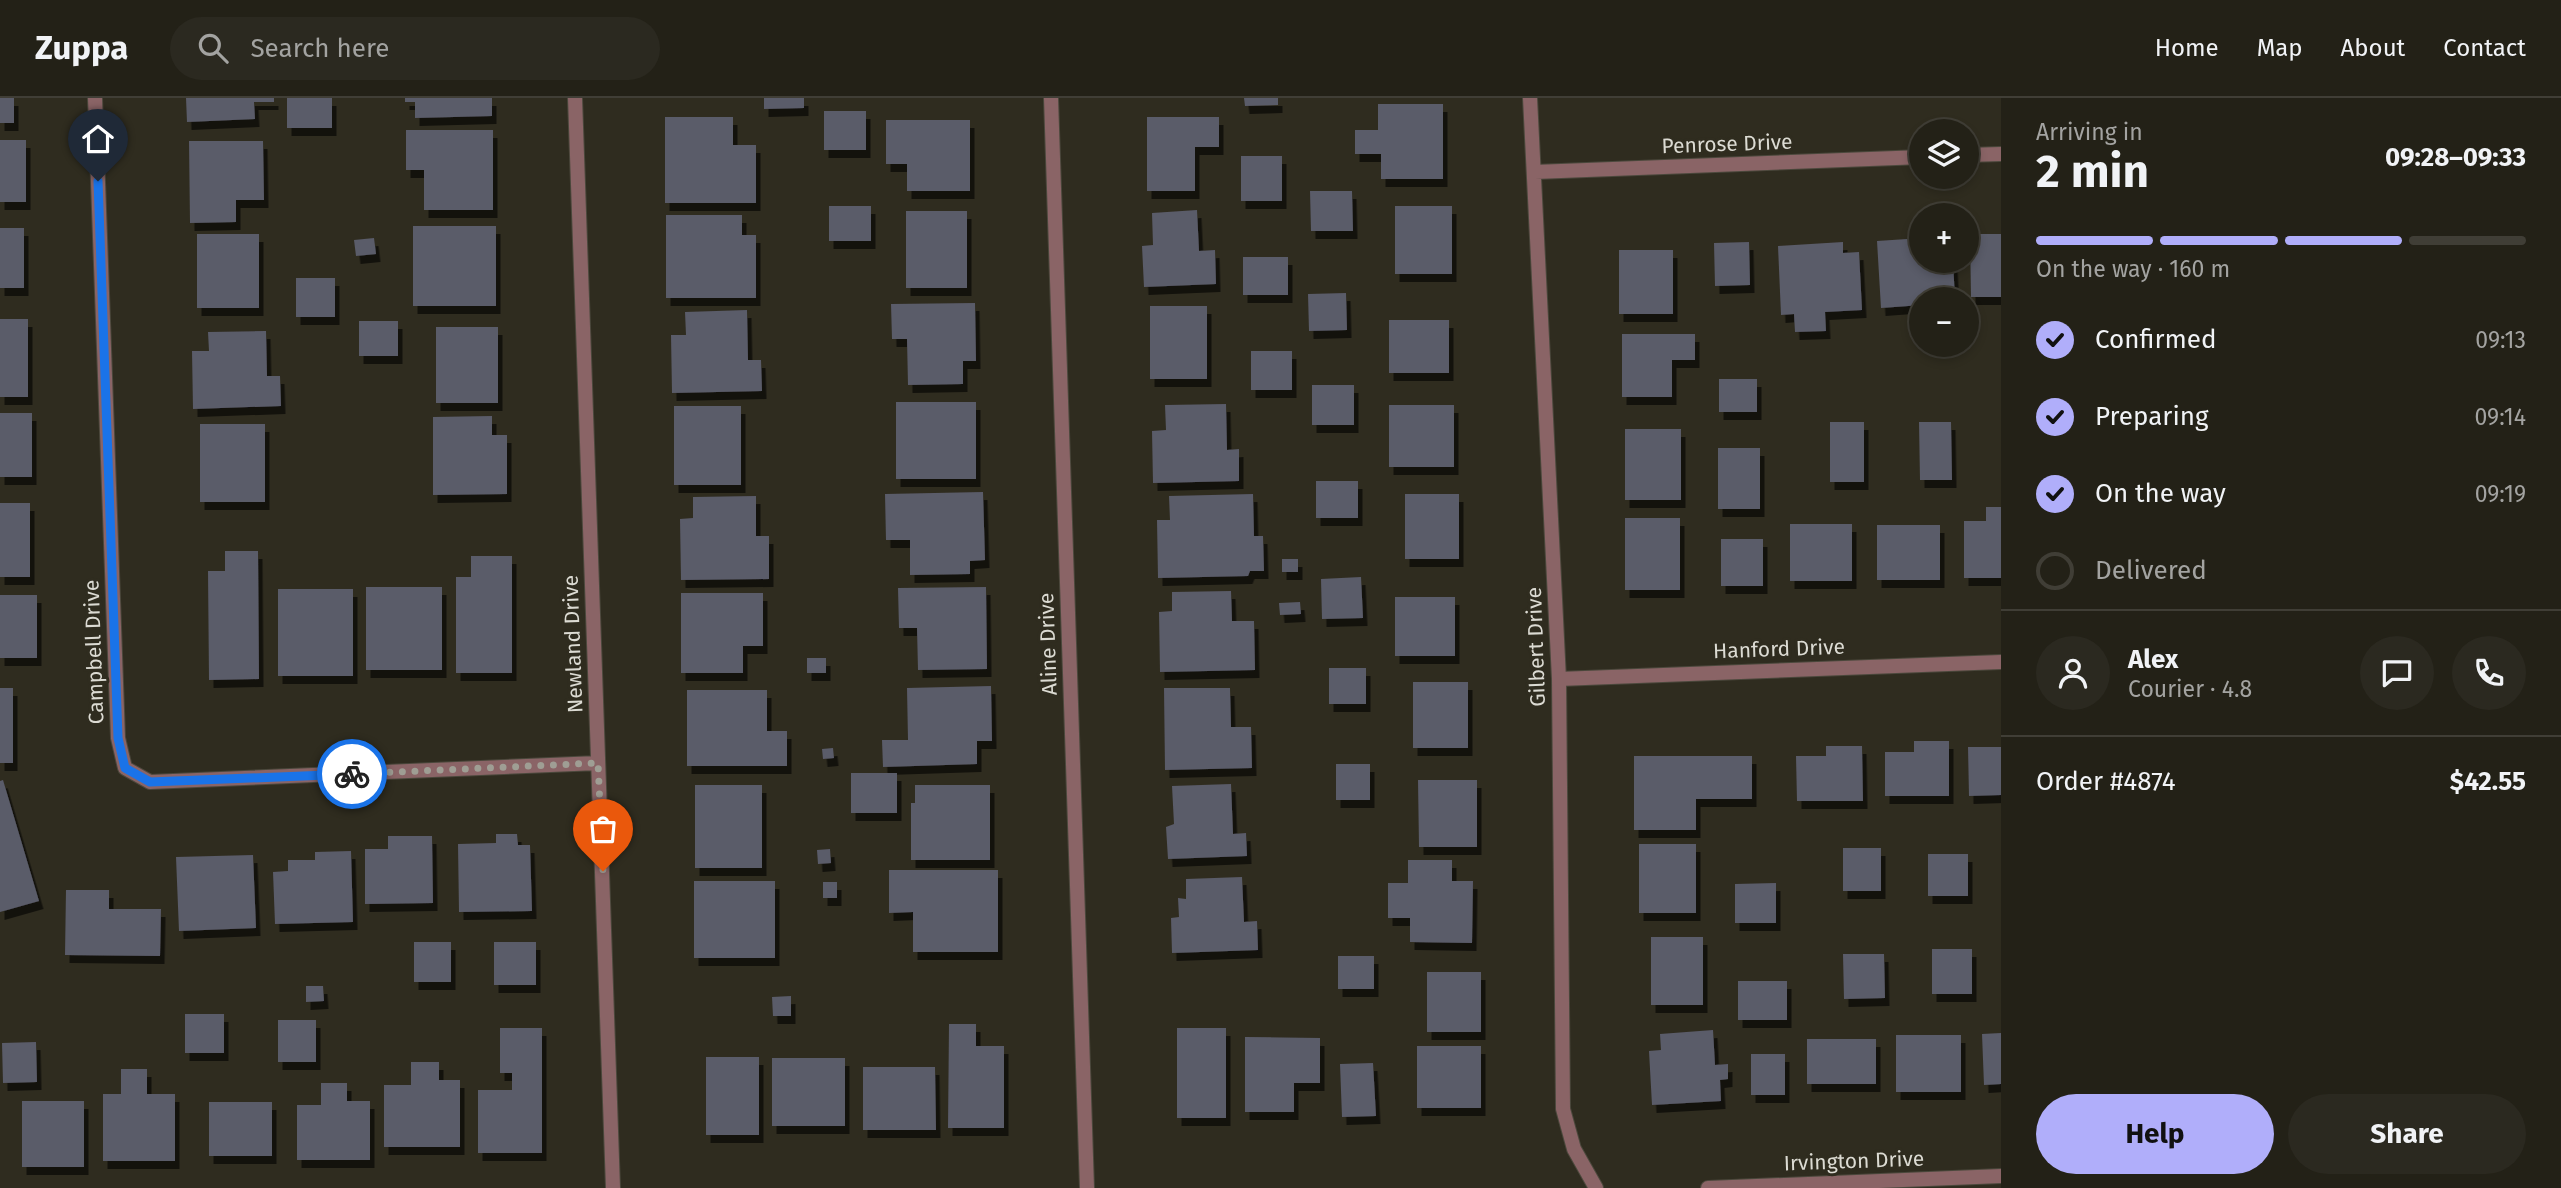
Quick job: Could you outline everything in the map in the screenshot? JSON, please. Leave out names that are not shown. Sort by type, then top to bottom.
[{"type":"street","name":"Campbell Drive","points":[[95,98],[118,738],[125,768],[150,782],[598,763]]},
{"type":"street","name":"Newland Drive","points":[[575,98],[613,1188]]},
{"type":"street","name":"Aline Drive","points":[[1051,98],[1087,1188]]},
{"type":"street","name":"Gilbert Drive","points":[[1530,98],[1559,679],[1563,1109],[1574,1149],[1596,1188]]},
{"type":"street","points":[[1979,155],[2001,154]]},
{"type":"street","name":"Penrose Drive","points":[[1535,172],[1909,158]]},
{"type":"street","name":"Hanford Drive","points":[[1559,679],[2001,662]]},
{"type":"street","name":"Irvington Drive","points":[[1708,1188],[2001,1176]]},
{"type":"building","points":[[0,98],[14,98],[14,123],[0,123]]},
{"type":"building","points":[[186,98],[274,98],[274,102],[254,102],[255,119],[187,122]]},
{"type":"building","points":[[287,98],[332,98],[332,128],[287,128]]},
{"type":"building","points":[[405,98],[492,98],[492,116],[415,118],[415,102],[405,102]]},
{"type":"building","points":[[764,98],[804,98],[804,108],[764,109]]},
{"type":"building","points":[[1244,98],[1278,98],[1278,105],[1245,106]]},
{"type":"building","points":[[1378,104],[1443,104],[1443,179],[1381,179],[1381,154],[1355,154],[1355,130],[1378,130]]},
{"type":"building","points":[[824,111],[866,111],[866,150],[824,150]]},
{"type":"building","points":[[665,117],[733,117],[733,145],[756,145],[756,203],[665,203]]},
{"type":"building","points":[[1147,117],[1219,117],[1219,147],[1195,147],[1195,191],[1147,191]]},
{"type":"building","points":[[886,120],[970,120],[970,191],[907,191],[907,164],[886,164]]},
{"type":"building","points":[[406,130],[493,130],[493,210],[424,210],[424,170],[406,170]]},
{"type":"building","points":[[0,140],[26,140],[26,202],[0,202]]},
{"type":"building","points":[[189,141],[263,141],[264,200],[236,200],[236,222],[190,223]]},
{"type":"building","points":[[1241,156],[1282,156],[1282,201],[1241,201]]},
{"type":"building","points":[[1310,191],[1352,191],[1353,231],[1311,231]]},
{"type":"building","points":[[829,206],[871,206],[871,241],[829,241]]},
{"type":"building","points":[[1395,206],[1452,206],[1452,274],[1395,274]]},
{"type":"building","points":[[1197,210],[1199,251],[1215,250],[1216,284],[1144,287],[1142,246],[1153,245],[1152,213]]},
{"type":"building","points":[[906,211],[967,211],[967,288],[906,288]]},
{"type":"building","points":[[666,215],[742,215],[742,235],[756,235],[756,298],[666,298]]},
{"type":"building","points":[[413,226],[496,226],[496,306],[413,306]]},
{"type":"building","points":[[0,228],[24,228],[24,288],[0,288]]},
{"type":"building","points":[[197,234],[259,234],[259,308],[197,308]]},
{"type":"building","points":[[1979,234],[2001,234],[2001,297],[1979,297],[1979,287],[1971,287],[1971,273],[1979,273]]},
{"type":"building","points":[[374,238],[376,254],[356,256],[354,240]]},
{"type":"building","points":[[1909,239],[1909,273],[1954,273],[1954,287],[1909,287],[1909,306],[1881,308],[1877,241]]},
{"type":"building","points":[[1749,242],[1750,285],[1715,286],[1714,243]]},
{"type":"building","points":[[1843,242],[1843,253],[1859,252],[1862,310],[1825,312],[1826,331],[1795,332],[1794,314],[1781,315],[1778,246]]},
{"type":"building","points":[[1619,250],[1673,250],[1673,314],[1619,314]]},
{"type":"building","points":[[1243,257],[1288,257],[1288,295],[1243,295]]},
{"type":"building","points":[[296,278],[335,278],[335,317],[296,317]]},
{"type":"building","points":[[1346,293],[1347,330],[1309,331],[1308,294]]},
{"type":"building","points":[[975,303],[976,361],[963,361],[963,384],[908,385],[907,339],[892,339],[891,304]]},
{"type":"building","points":[[1150,306],[1207,306],[1207,379],[1150,379]]},
{"type":"building","points":[[747,310],[748,360],[761,360],[762,391],[672,393],[671,335],[686,335],[685,312]]},
{"type":"building","points":[[0,319],[28,319],[28,397],[0,397]]},
{"type":"building","points":[[1389,320],[1449,320],[1449,373],[1389,373]]},
{"type":"building","points":[[359,321],[398,321],[398,356],[359,356]]},
{"type":"building","points":[[436,327],[498,327],[498,403],[436,403]]},
{"type":"building","points":[[266,331],[267,376],[280,376],[281,406],[193,409],[192,351],[209,351],[208,332]]},
{"type":"building","points":[[1622,334],[1695,334],[1695,360],[1672,360],[1672,397],[1622,397]]},
{"type":"building","points":[[1251,351],[1292,351],[1292,390],[1251,390]]},
{"type":"building","points":[[1719,379],[1757,379],[1757,412],[1719,412]]},
{"type":"building","points":[[1312,385],[1354,385],[1354,425],[1312,425]]},
{"type":"building","points":[[896,402],[976,402],[976,479],[896,479]]},
{"type":"building","points":[[1226,404],[1227,450],[1239,449],[1239,481],[1153,483],[1152,431],[1166,430],[1165,405]]},
{"type":"building","points":[[1389,405],[1454,405],[1454,467],[1389,467]]},
{"type":"building","points":[[674,406],[741,406],[741,485],[674,485]]},
{"type":"building","points":[[0,413],[32,413],[32,477],[0,477]]},
{"type":"building","points":[[492,416],[492,435],[507,435],[507,494],[433,495],[433,417]]},
{"type":"building","points":[[1830,422],[1864,422],[1864,482],[1830,482]]},
{"type":"building","points":[[1919,422],[1951,422],[1952,480],[1920,480]]},
{"type":"building","points":[[200,424],[265,424],[265,502],[200,502]]},
{"type":"building","points":[[1625,429],[1681,429],[1681,500],[1625,500]]},
{"type":"building","points":[[1718,448],[1760,448],[1760,509],[1718,509]]},
{"type":"building","points":[[1316,481],[1358,481],[1358,518],[1316,518]]},
{"type":"building","points":[[983,492],[985,560],[970,561],[970,574],[910,575],[910,540],[886,540],[885,494]]},
{"type":"building","points":[[1253,494],[1254,536],[1263,536],[1264,571],[1250,571],[1248,576],[1158,578],[1157,520],[1170,520],[1169,496]]},
{"type":"building","points":[[1405,494],[1459,494],[1459,559],[1405,559]]},
{"type":"building","points":[[756,496],[756,536],[769,536],[769,579],[681,580],[680,519],[693,518],[693,497]]},
{"type":"building","points":[[0,503],[30,503],[30,577],[0,577]]},
{"type":"building","points":[[1986,507],[2001,507],[2001,578],[1964,578],[1964,521],[1986,521]]},
{"type":"building","points":[[1625,518],[1680,518],[1680,590],[1625,590]]},
{"type":"building","points":[[1790,524],[1852,524],[1852,581],[1790,581]]},
{"type":"building","points":[[1877,525],[1940,525],[1940,580],[1877,580]]},
{"type":"building","points":[[1721,539],[1763,539],[1763,586],[1721,586]]},
{"type":"building","points":[[225,551],[258,551],[259,679],[209,680],[208,571],[225,571]]},
{"type":"building","points":[[471,556],[512,556],[512,673],[456,673],[456,577],[471,577]]},
{"type":"building","points":[[1282,559],[1298,559],[1298,572],[1282,572]]},
{"type":"building","points":[[1361,577],[1363,618],[1322,619],[1321,579]]},
{"type":"building","points":[[366,587],[442,587],[442,670],[366,670]]},
{"type":"building","points":[[986,587],[987,669],[918,670],[917,628],[899,628],[898,588]]},
{"type":"building","points":[[278,589],[353,589],[353,676],[278,676]]},
{"type":"building","points":[[1231,591],[1232,621],[1254,621],[1255,670],[1160,672],[1159,612],[1172,611],[1172,592]]},
{"type":"building","points":[[681,593],[763,593],[763,646],[743,646],[743,673],[681,673]]},
{"type":"building","points":[[0,595],[37,595],[37,658],[0,658]]},
{"type":"building","points":[[1395,597],[1455,597],[1455,656],[1395,656]]},
{"type":"building","points":[[1300,602],[1301,614],[1280,615],[1279,603]]},
{"type":"building","points":[[807,658],[826,658],[826,673],[807,673]]},
{"type":"building","points":[[1329,668],[1366,668],[1366,704],[1329,704]]},
{"type":"building","points":[[1413,682],[1468,682],[1468,748],[1413,748]]},
{"type":"building","points":[[991,686],[992,741],[977,741],[977,764],[883,767],[882,740],[908,740],[907,688]]},
{"type":"building","points":[[0,688],[13,688],[13,763],[0,763]]},
{"type":"building","points":[[1164,688],[1230,688],[1231,727],[1251,727],[1252,768],[1165,770]]},
{"type":"building","points":[[687,690],[767,690],[767,731],[787,731],[787,766],[687,766]]},
{"type":"building","points":[[1914,741],[1949,741],[1949,796],[1885,796],[1885,752],[1914,752]]},
{"type":"building","points":[[1826,746],[1862,746],[1863,801],[1797,801],[1796,756],[1826,756]]},
{"type":"building","points":[[1968,747],[2001,747],[2001,795],[1969,796]]},
{"type":"building","points":[[833,748],[834,758],[823,759],[822,749]]},
{"type":"building","points":[[1634,756],[1752,756],[1752,799],[1696,799],[1696,830],[1634,830]]},
{"type":"building","points":[[1336,764],[1370,764],[1370,800],[1336,800]]},
{"type":"building","points":[[851,773],[897,773],[897,813],[851,813]]},
{"type":"building","points":[[3,780],[39,901],[0,912],[0,781]]},
{"type":"building","points":[[1418,780],[1477,780],[1477,847],[1419,847]]},
{"type":"building","points":[[1231,784],[1233,834],[1246,833],[1247,856],[1168,859],[1166,827],[1174,824],[1172,786]]},
{"type":"building","points":[[695,785],[762,785],[762,868],[695,868]]},
{"type":"building","points":[[915,785],[990,785],[990,860],[911,860],[911,803],[915,803]]},
{"type":"building","points":[[496,834],[517,834],[518,845],[530,845],[532,911],[459,912],[458,844],[496,843]]},
{"type":"building","points":[[388,836],[432,836],[433,903],[365,904],[365,849],[388,849]]},
{"type":"building","points":[[1639,844],[1696,844],[1696,913],[1639,913]]},
{"type":"building","points":[[1843,848],[1881,848],[1881,891],[1843,891]]},
{"type":"building","points":[[830,849],[831,863],[818,864],[817,850]]},
{"type":"building","points":[[351,851],[353,922],[275,924],[273,872],[288,871],[288,860],[315,860],[315,852]]},
{"type":"building","points":[[1928,854],[1968,854],[1968,896],[1928,896]]},
{"type":"building","points":[[253,855],[256,928],[179,931],[176,857]]},
{"type":"building","points":[[1408,860],[1452,860],[1452,881],[1473,881],[1472,943],[1410,942],[1410,918],[1388,918],[1388,883],[1408,883]]},
{"type":"building","points":[[889,870],[998,870],[998,952],[913,952],[913,912],[889,913]]},
{"type":"building","points":[[1242,877],[1244,922],[1257,921],[1258,950],[1172,953],[1171,918],[1179,917],[1178,898],[1186,899],[1186,879]]},
{"type":"building","points":[[694,881],[775,881],[775,958],[694,958]]},
{"type":"building","points":[[823,882],[837,882],[837,898],[823,898]]},
{"type":"building","points":[[1776,883],[1776,923],[1735,923],[1735,884]]},
{"type":"building","points":[[66,890],[109,890],[109,909],[161,909],[160,956],[65,955]]},
{"type":"building","points":[[1651,937],[1703,937],[1703,1005],[1651,1005]]},
{"type":"building","points":[[414,942],[451,942],[451,982],[414,982]]},
{"type":"building","points":[[494,942],[536,942],[536,985],[494,985]]},
{"type":"building","points":[[1932,949],[1972,949],[1972,994],[1932,994]]},
{"type":"building","points":[[1843,954],[1884,954],[1885,998],[1844,999]]},
{"type":"building","points":[[1338,956],[1374,956],[1374,989],[1338,989]]},
{"type":"building","points":[[1427,972],[1481,972],[1481,1032],[1427,1032]]},
{"type":"building","points":[[1738,981],[1787,981],[1787,1020],[1738,1020]]},
{"type":"building","points":[[306,986],[323,986],[324,1001],[306,1002]]},
{"type":"building","points":[[791,996],[791,1016],[773,1016],[772,997]]},
{"type":"building","points":[[185,1014],[224,1014],[224,1053],[185,1053]]},
{"type":"building","points":[[278,1020],[316,1020],[316,1062],[278,1062]]},
{"type":"building","points":[[949,1024],[976,1024],[976,1046],[1004,1046],[1004,1128],[948,1128]]},
{"type":"building","points":[[500,1028],[542,1028],[542,1153],[478,1153],[478,1090],[512,1090],[512,1073],[500,1073]]},
{"type":"building","points":[[1177,1028],[1226,1028],[1226,1118],[1177,1118]]},
{"type":"building","points":[[1713,1030],[1715,1065],[1728,1064],[1728,1079],[1720,1080],[1721,1101],[1652,1105],[1649,1051],[1661,1050],[1660,1034]]},
{"type":"building","points":[[2001,1033],[2001,1084],[1984,1085],[1982,1034]]},
{"type":"building","points":[[1896,1035],[1961,1035],[1961,1092],[1896,1092]]},
{"type":"building","points":[[1245,1037],[1320,1038],[1320,1083],[1294,1083],[1294,1112],[1245,1112]]},
{"type":"building","points":[[1807,1039],[1876,1039],[1876,1084],[1807,1084]]},
{"type":"building","points":[[36,1042],[37,1082],[3,1083],[2,1043]]},
{"type":"building","points":[[1417,1046],[1481,1046],[1481,1108],[1417,1108]]},
{"type":"building","points":[[1751,1054],[1785,1054],[1785,1095],[1751,1095]]},
{"type":"building","points":[[706,1057],[759,1057],[759,1135],[706,1135]]},
{"type":"building","points":[[772,1058],[845,1058],[845,1126],[772,1126]]},
{"type":"building","points":[[411,1062],[439,1062],[439,1080],[460,1080],[460,1147],[384,1147],[384,1085],[411,1085]]},
{"type":"building","points":[[1373,1063],[1376,1116],[1342,1117],[1340,1064]]},
{"type":"building","points":[[863,1067],[935,1067],[936,1130],[863,1130]]},
{"type":"building","points":[[121,1069],[147,1069],[147,1094],[175,1094],[175,1161],[103,1161],[103,1094],[121,1094]]},
{"type":"building","points":[[321,1083],[347,1083],[347,1101],[370,1101],[370,1160],[297,1160],[297,1105],[321,1105]]},
{"type":"building","points":[[22,1101],[84,1101],[84,1167],[22,1167]]},
{"type":"building","points":[[209,1102],[272,1102],[272,1156],[209,1156]]},
{"type":"way so far","points":[[352,774],[598,763],[603,871]]},
{"type":"route","points":[[98,181],[118,738],[125,768],[150,782],[352,774]]}]
